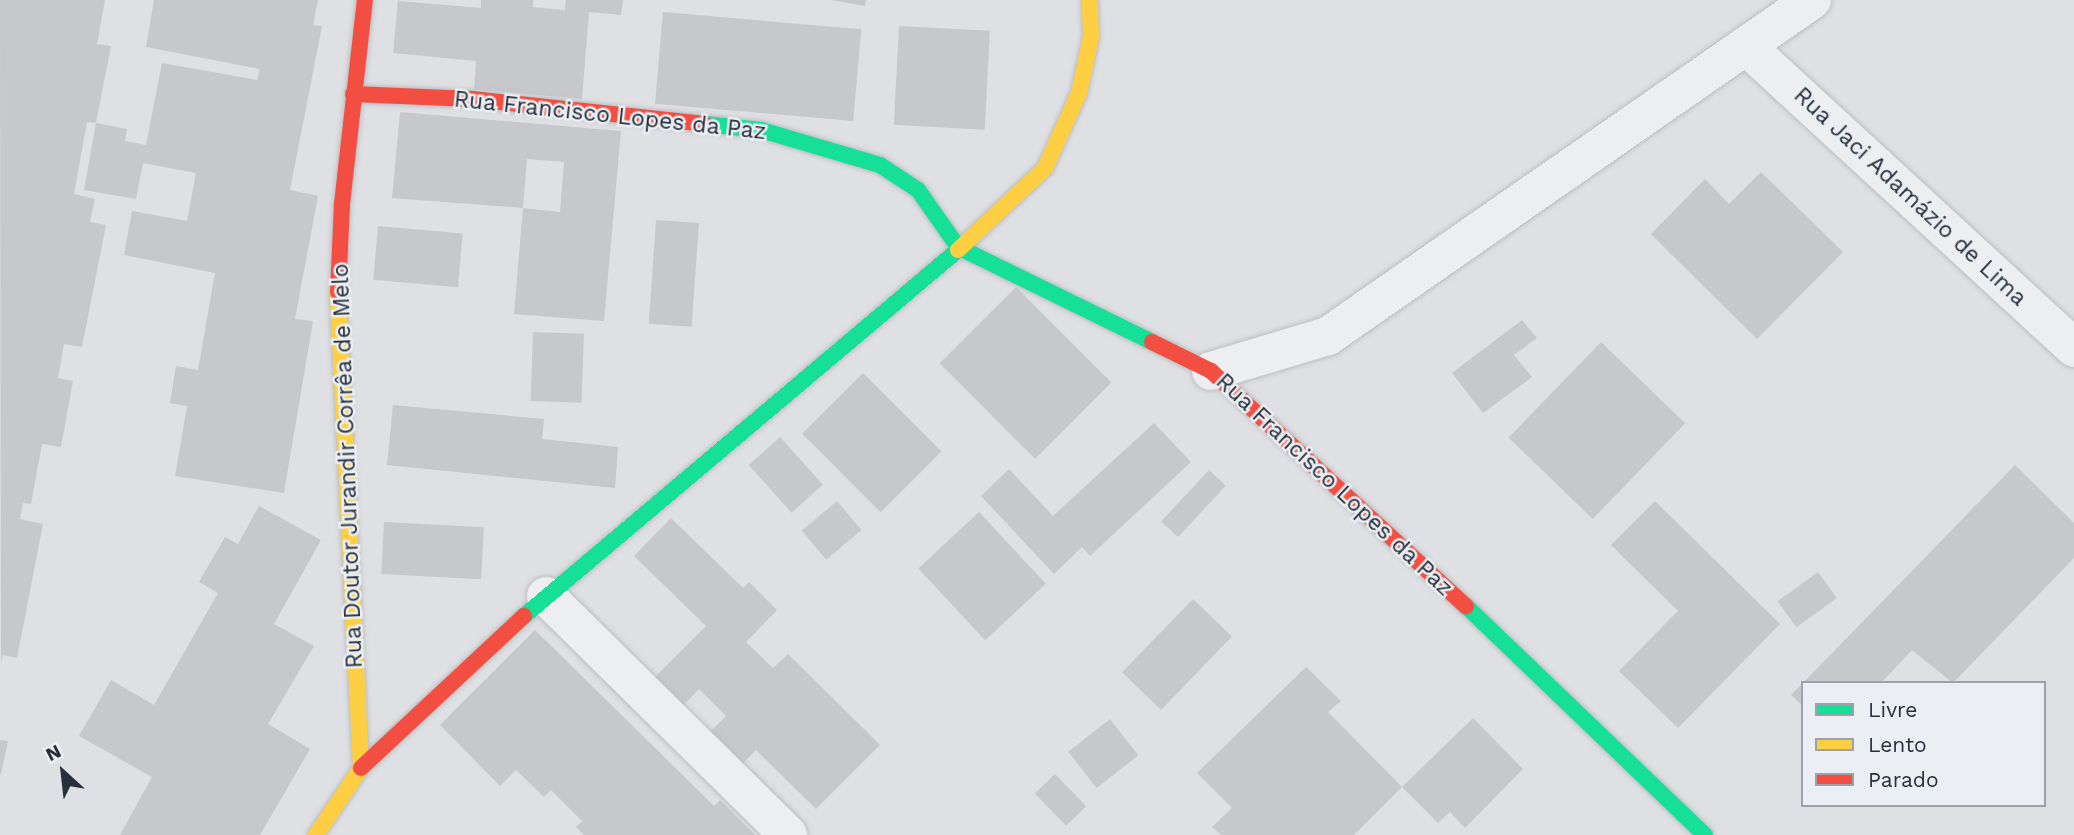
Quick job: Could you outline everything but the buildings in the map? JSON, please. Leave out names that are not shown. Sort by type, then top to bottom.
[{"type":"street","name":"Rua Doutor Jurandir Corrêa de Melo","points":[[361,768],[338,297],[353,94],[365,0]]},
{"type":"street","points":[[316,835],[361,768],[547,596],[853,342],[958,247],[1018,199],[1045,168],[1079,93],[1091,37],[1090,0]]},
{"type":"street","points":[[1211,371],[1328,336],[1812,0]]},
{"type":"street","name":"Rua Jaci Adamázio de Lima","points":[[1746,47],[2074,348]]},
{"type":"street","name":"Rua Francisco Lopes da Paz","points":[[353,94],[472,99],[761,130],[880,165],[918,190],[958,247],[1211,371],[1387,530],[1705,835]]},
{"type":"street","points":[[547,596],[788,835]]},
{"type":"traffic: fast","points":[[705,124],[761,130],[880,165],[918,190],[958,247],[1152,342]]},
{"type":"traffic: fast","points":[[524,616],[958,250]]},
{"type":"traffic: fast","points":[[1466,606],[1705,835]]},
{"type":"traffic: slow","points":[[958,250],[1045,168],[1079,93],[1091,37],[1090,0]]},
{"type":"traffic: slow","points":[[316,835],[361,768],[338,292]]},
{"type":"traffic: jam","points":[[338,292],[342,204],[365,0]]},
{"type":"traffic: jam","points":[[353,94],[472,99],[705,124]]},
{"type":"traffic: jam","points":[[1152,342],[1211,371],[1466,606]]},
{"type":"traffic: jam","points":[[361,768],[524,616]]}]
